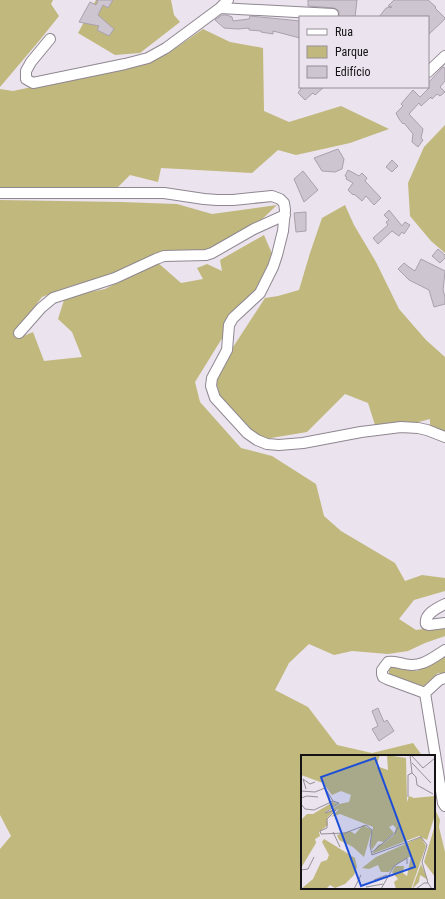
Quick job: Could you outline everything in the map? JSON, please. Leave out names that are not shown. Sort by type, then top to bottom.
[{"type":"street","points":[[50,39],[31,62],[26,71],[26,79],[33,83],[148,58],[166,48],[220,8],[228,0]]},
{"type":"street","points":[[220,8],[333,14]]},
{"type":"street","points":[[429,71],[445,56]]},
{"type":"street","points":[[0,193],[164,192],[204,199],[233,200],[272,196],[280,199],[284,203],[285,207],[281,243],[273,266],[260,293],[233,318],[229,325],[226,350],[212,378],[211,386],[216,398],[247,433],[257,440],[267,444],[296,444],[361,432],[401,427],[427,430],[445,437]]},
{"type":"street","points":[[20,332],[41,308],[53,298],[115,278],[164,256],[206,255],[212,253],[254,229],[285,215]]},
{"type":"street","points":[[445,604],[428,615],[425,622],[427,625],[445,623]]},
{"type":"street","points":[[425,693],[383,678],[382,670],[388,662],[392,661],[404,664],[420,665],[445,650]]},
{"type":"street","points":[[425,693],[439,680],[445,678]]},
{"type":"street","points":[[425,693],[443,803],[445,806]]},
{"type":"green space","points":[[0,0],[53,0],[51,4],[59,16],[0,87]]},
{"type":"green space","points":[[96,0],[171,0],[174,15],[180,22],[140,53],[115,55],[78,33]]},
{"type":"green space","points":[[203,29],[230,42],[263,48],[264,111],[289,122],[341,106],[389,129],[350,143],[296,155],[278,150],[252,173],[161,168],[158,182],[130,175],[116,189],[0,188],[0,89],[13,91],[141,64],[170,52]]},
{"type":"green space","points":[[445,125],[445,253],[431,241],[410,216],[408,183],[424,147]]},
{"type":"green space","points":[[0,200],[177,204],[212,214],[277,205],[255,226],[206,256],[162,252],[117,273],[68,287],[42,297],[16,330],[19,338],[33,332],[44,361],[82,357],[72,332],[58,319],[65,297],[105,289],[157,262],[181,283],[203,279],[197,268],[207,264],[222,271],[220,260],[264,235],[273,256],[264,282],[221,340],[195,382],[200,402],[241,448],[272,456],[316,484],[324,516],[341,531],[395,563],[405,581],[422,575],[445,578],[445,591],[414,600],[399,619],[416,630],[445,626],[445,636],[408,651],[388,654],[352,651],[334,655],[309,644],[289,663],[275,690],[308,707],[337,745],[372,753],[413,743],[422,755],[301,755],[301,889],[435,889],[435,809],[440,820],[439,827],[445,852],[445,899],[0,899],[0,849],[11,836],[0,815]]},
{"type":"green space","points":[[345,205],[354,225],[376,262],[399,309],[426,340],[445,357],[445,440],[430,434],[430,419],[415,423],[376,428],[368,403],[345,394],[307,432],[265,439],[247,427],[220,396],[216,381],[222,364],[265,298],[299,290],[322,218]]},
{"type":"green space","points":[[445,656],[445,673],[438,673],[424,686],[403,681],[389,674],[389,670],[392,665],[417,671]]},
{"type":"building","points":[[96,0],[113,0],[108,8],[103,5],[98,15],[114,29],[109,36],[97,30],[99,26],[79,22],[90,2],[96,5],[98,1]]},
{"type":"building","points":[[308,0],[357,0],[355,16],[339,16],[339,11],[334,8],[308,6]]},
{"type":"building","points":[[394,0],[428,0],[436,7],[435,8],[445,19],[429,34],[429,16],[380,16],[386,8],[392,7],[388,6]]},
{"type":"building","points":[[222,15],[227,15],[232,17],[233,21],[249,19],[250,16],[299,21],[299,38],[273,31],[273,34],[249,30],[249,28],[224,28],[215,20]]},
{"type":"building","points":[[443,67],[445,68],[445,81],[440,87],[445,92],[440,96],[437,94],[432,99],[431,97],[421,106],[419,103],[409,114],[423,129],[421,138],[423,140],[418,147],[412,142],[413,134],[404,123],[403,124],[396,113],[403,106],[401,104],[413,90],[420,97],[429,88],[429,82]]},
{"type":"building","points":[[301,88],[323,88],[315,95],[313,93],[305,100],[298,93]]},
{"type":"building","points":[[338,149],[344,159],[342,169],[335,172],[322,171],[314,158]]},
{"type":"building","points":[[392,160],[398,166],[392,172],[386,167]]},
{"type":"building","points":[[348,170],[359,176],[362,173],[367,178],[365,181],[381,198],[374,205],[366,196],[362,201],[348,190],[353,183],[346,179],[347,177],[345,176]]},
{"type":"building","points":[[303,171],[318,190],[304,202],[294,179]]},
{"type":"building","points":[[389,210],[402,226],[405,222],[410,225],[404,234],[402,232],[399,236],[392,231],[378,244],[373,238],[388,225],[386,222],[389,220],[384,215]]},
{"type":"building","points":[[306,212],[306,231],[296,232],[294,213]]},
{"type":"building","points":[[438,249],[445,255],[445,258],[440,263],[432,256]]},
{"type":"building","points":[[421,259],[445,271],[443,290],[445,304],[434,307],[429,290],[409,280],[398,269],[404,263],[415,271]]},
{"type":"building","points":[[378,708],[384,722],[387,720],[394,731],[379,741],[372,729],[378,726],[372,711]]}]
